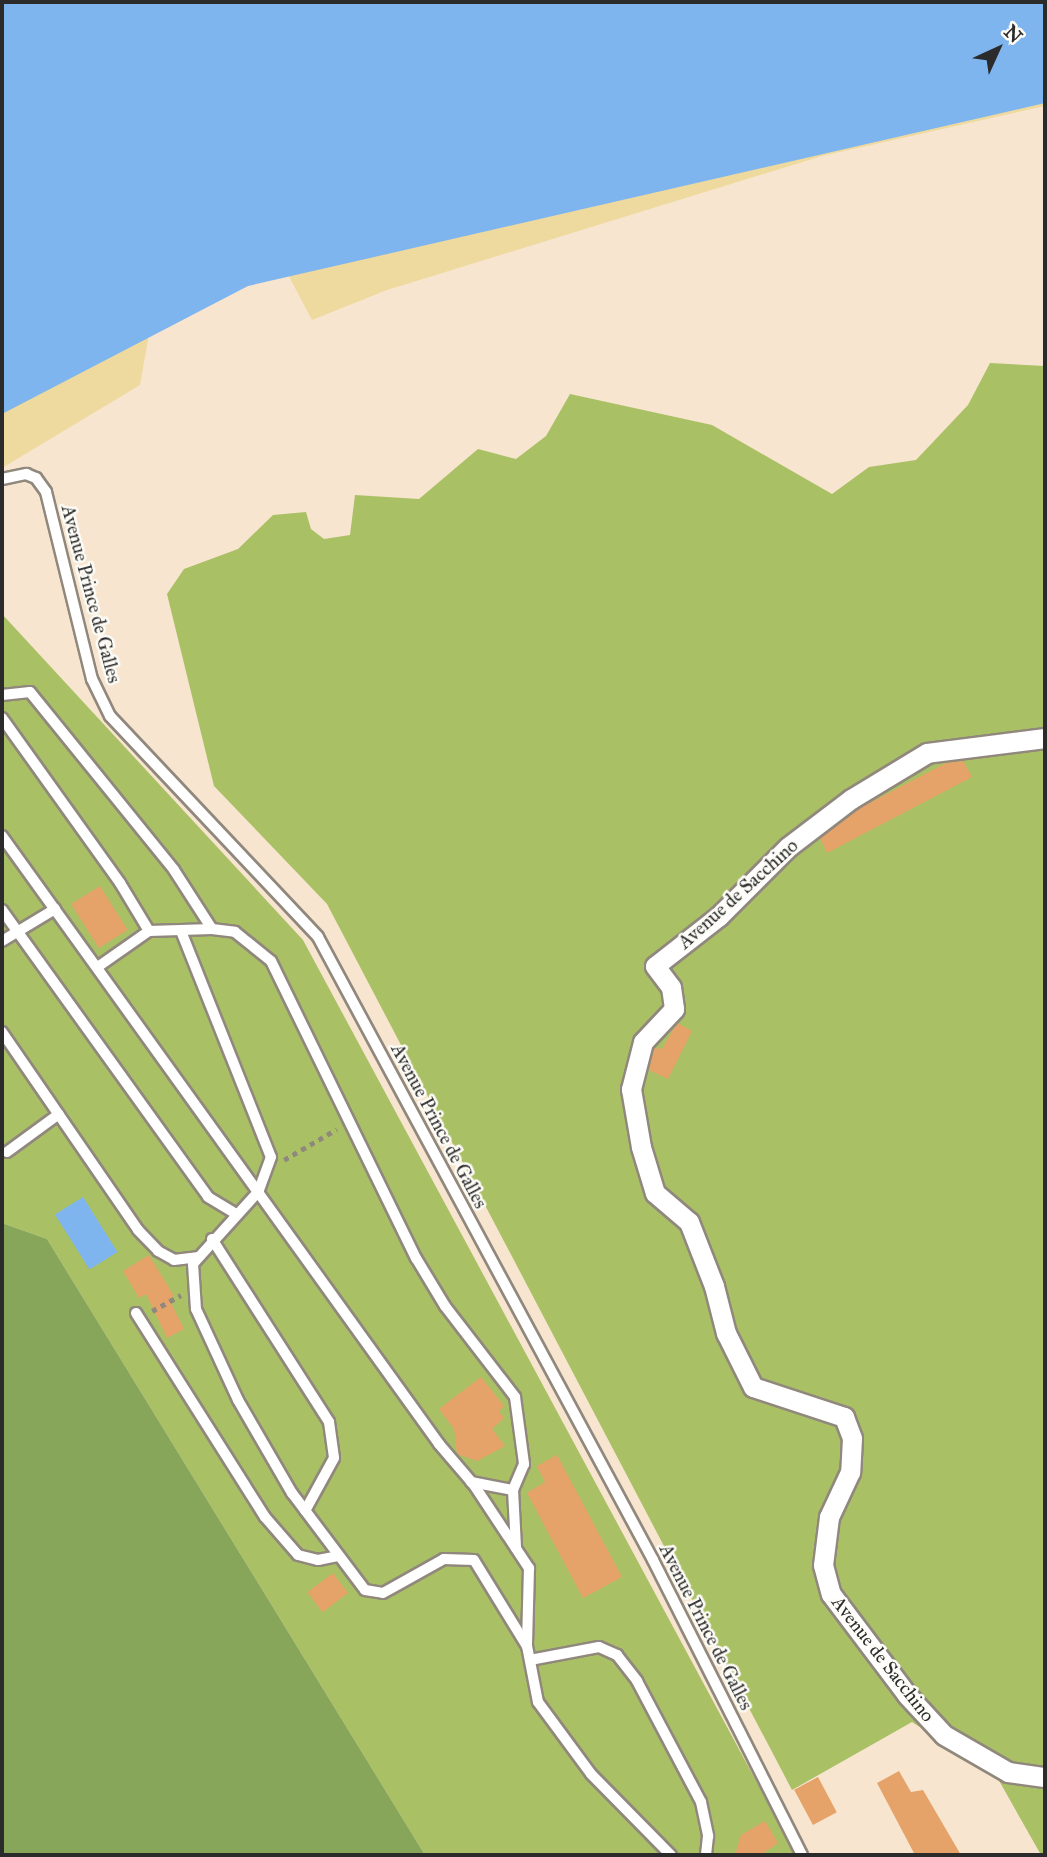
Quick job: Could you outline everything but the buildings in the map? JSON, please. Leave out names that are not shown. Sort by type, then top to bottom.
[{"type":"street","name":"Avenue de Sacchino","points":[[1045,738],[927,752],[851,799],[788,847],[719,916],[655,966],[671,988],[674,1009],[642,1042],[631,1089],[641,1147],[655,1193],[689,1222],[714,1286],[726,1333],[753,1387],[844,1417],[852,1437],[850,1472],[828,1517],[823,1565],[831,1594],[907,1695],[944,1735],[1008,1772],[1045,1777]]},
{"type":"lane","name":"Avenue Prince de Galles","points":[[2,479],[26,474],[36,478],[46,492],[92,679],[110,716],[318,937],[653,1560],[802,1855]]},
{"type":"lane","points":[[2,695],[30,692],[174,870],[212,929]]},
{"type":"lane","points":[[2,718],[120,883],[149,931]]},
{"type":"lane","points":[[2,836],[99,966],[258,1192],[471,1482],[516,1548],[529,1568],[527,1646],[537,1702],[591,1774],[671,1855]]},
{"type":"lane","points":[[2,941],[55,909]]},
{"type":"lane","points":[[2,910],[208,1197],[235,1213]]},
{"type":"lane","points":[[99,966],[149,931],[212,929],[235,932],[271,961],[410,1246],[444,1306],[515,1397],[524,1464],[513,1490],[516,1548]]},
{"type":"lane","points":[[181,931],[229,1060],[268,1145],[268,1170],[258,1192],[235,1213],[197,1257],[196,1309],[238,1400],[305,1511],[365,1590],[383,1593],[444,1559],[474,1560],[527,1646]]},
{"type":"lane","points":[[2,1032],[138,1230],[158,1251],[174,1260],[197,1257]]},
{"type":"lane","points":[[7,1152],[59,1114]]},
{"type":"lane","points":[[212,1239],[330,1422],[334,1458],[305,1511]]},
{"type":"lane","points":[[137,1316],[265,1517],[298,1555],[318,1560],[338,1556]]},
{"type":"lane","points":[[471,1482],[513,1490]]},
{"type":"lane","points":[[530,1660],[599,1647],[617,1655],[637,1681],[701,1802],[708,1836],[706,1855]]},
{"type":"path","points":[[268,1170],[349,1121]]},
{"type":"path","points":[[137,1316],[195,1286]]},
{"type":"green space","points":[[990,363],[1045,366],[1045,1855],[1041,1855],[997,1777],[912,1722],[792,1790],[327,904],[214,786],[167,594],[184,569],[238,549],[273,515],[306,512],[311,529],[324,539],[350,535],[355,495],[419,499],[478,449],[516,459],[546,436],[570,394],[712,425],[832,494],[869,467],[916,460],[968,405]]},
{"type":"green space","points":[[2,614],[303,940],[796,1855],[425,1855],[47,1239],[2,1223]]},
{"type":"green space","points":[[2,1223],[47,1239],[425,1855],[2,1855]]},
{"type":"sand","points":[[1045,23],[1045,106],[822,156],[387,290],[312,320],[267,235]]},
{"type":"sand","points":[[153,311],[140,385],[2,468],[2,325]]},
{"type":"water","points":[[2,2],[1045,2],[1045,103],[248,286],[2,414]]},
{"type":"water","points":[[83,1197],[117,1252],[89,1270],[55,1214]]}]
